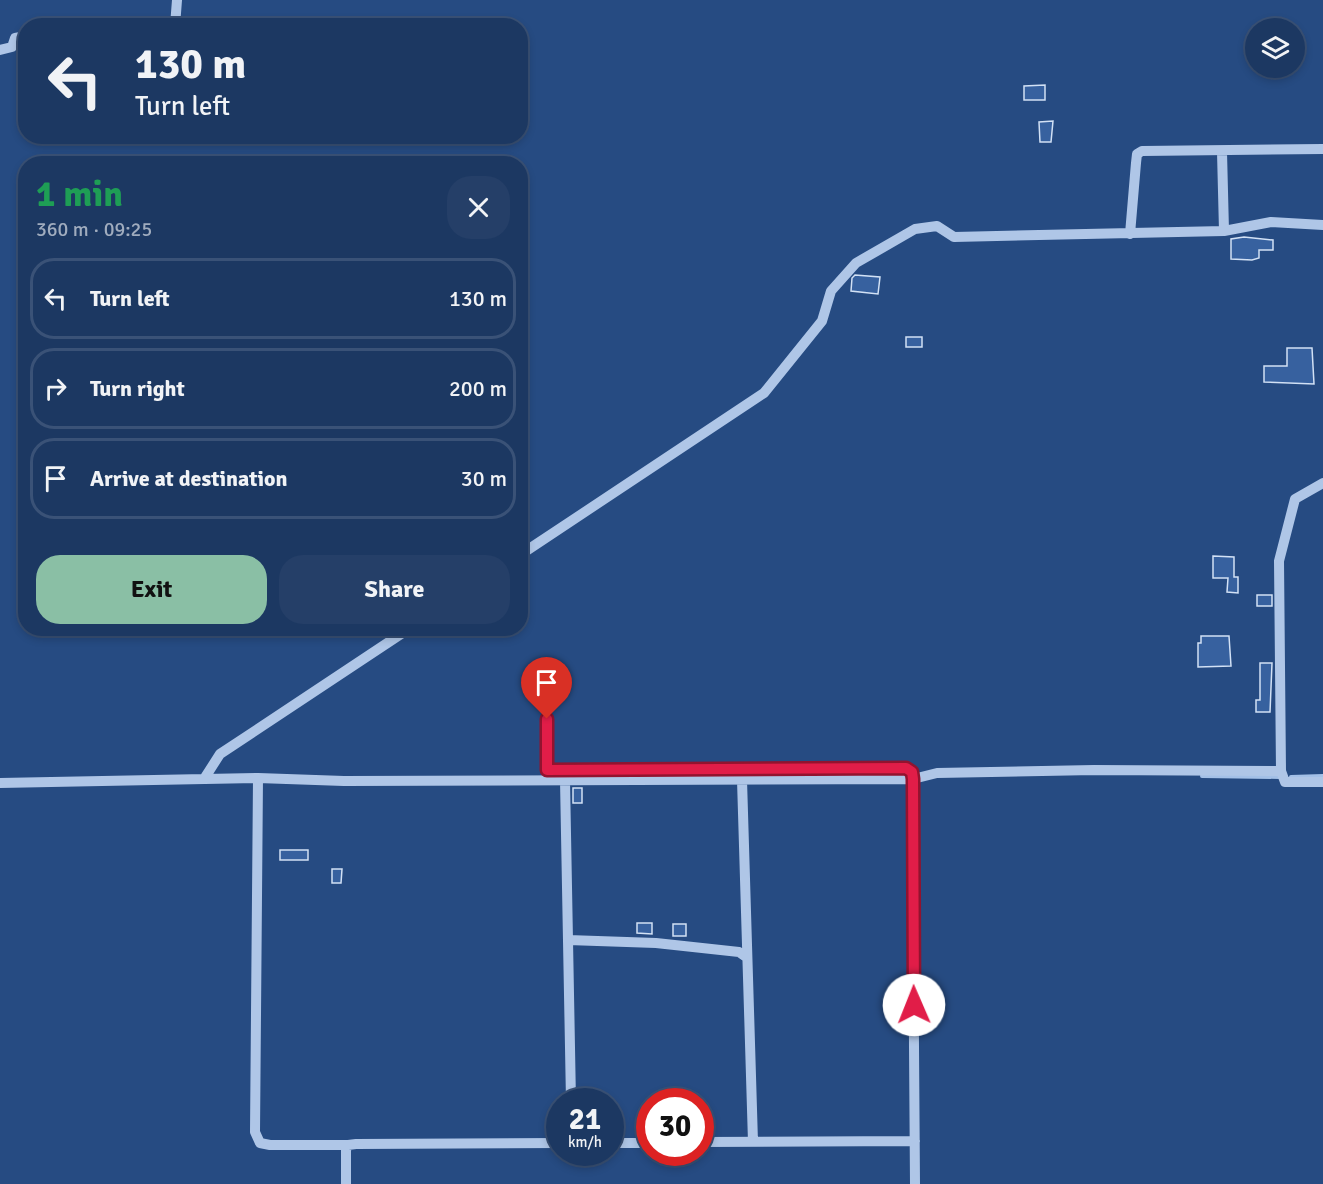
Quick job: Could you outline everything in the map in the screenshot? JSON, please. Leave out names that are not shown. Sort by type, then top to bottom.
[{"type":"street","points":[[176,18],[177,0]]},
{"type":"street","points":[[0,50],[12,47],[15,38],[18,37]]},
{"type":"street","points":[[1130,234],[1137,154],[1142,151],[1222,152],[1323,149]]},
{"type":"street","points":[[1222,152],[1224,231]]},
{"type":"street","points":[[528,550],[764,393],[822,321],[831,291],[856,262],[915,229],[937,226],[954,237],[1224,231],[1271,222],[1323,225]]},
{"type":"street","points":[[1283,776],[1279,561],[1295,499],[1323,483]]},
{"type":"street","points":[[204,779],[220,754],[398,636]]},
{"type":"street","points":[[547,719],[547,770],[895,767],[906,768],[912,772],[915,1184]]},
{"type":"street","points":[[0,783],[258,778],[344,781],[913,779],[937,773],[1094,770],[1283,776],[1323,782]]},
{"type":"street","points":[[258,778],[255,1132],[260,1143],[270,1145],[546,1143]]},
{"type":"street","points":[[566,780],[571,1088]]},
{"type":"street","points":[[742,780],[753,1142]]},
{"type":"street","points":[[568,940],[656,943],[739,952],[746,957]]},
{"type":"street","points":[[714,1142],[915,1141]]},
{"type":"street","points":[[346,1184],[348,1145]]},
{"type":"building","points":[[1045,85],[1045,100],[1024,100],[1024,86]]},
{"type":"building","points":[[1053,121],[1051,142],[1040,142],[1039,122]]},
{"type":"building","points":[[1244,237],[1273,240],[1273,250],[1259,250],[1259,258],[1252,260],[1231,259],[1231,239]]},
{"type":"building","points":[[855,275],[880,277],[878,294],[851,291],[852,278]]},
{"type":"building","points":[[906,337],[922,337],[922,347],[906,347]]},
{"type":"building","points":[[1287,348],[1312,348],[1314,384],[1264,382],[1264,366],[1287,366]]},
{"type":"building","points":[[1213,556],[1234,557],[1234,577],[1238,577],[1238,593],[1227,592],[1228,578],[1213,578]]},
{"type":"building","points":[[1257,595],[1272,595],[1272,606],[1257,606]]},
{"type":"building","points":[[1201,636],[1229,636],[1231,666],[1198,667],[1198,643],[1201,643]]},
{"type":"building","points":[[1260,663],[1272,663],[1270,712],[1256,712],[1256,700],[1260,700]]},
{"type":"building","points":[[573,788],[582,788],[582,803],[573,803]]},
{"type":"building","points":[[280,850],[308,850],[308,860],[280,860]]},
{"type":"building","points":[[332,869],[342,869],[341,883],[332,883]]},
{"type":"building","points":[[637,923],[652,923],[652,934],[637,933]]},
{"type":"building","points":[[673,924],[686,924],[686,936],[673,936]]},
{"type":"waterway","points":[[1202,776],[1280,777]]},
{"type":"waterway","points":[[1291,777],[1323,776]]},
{"type":"route","points":[[547,719],[547,770],[838,766],[906,768],[912,772],[914,1005]]}]
